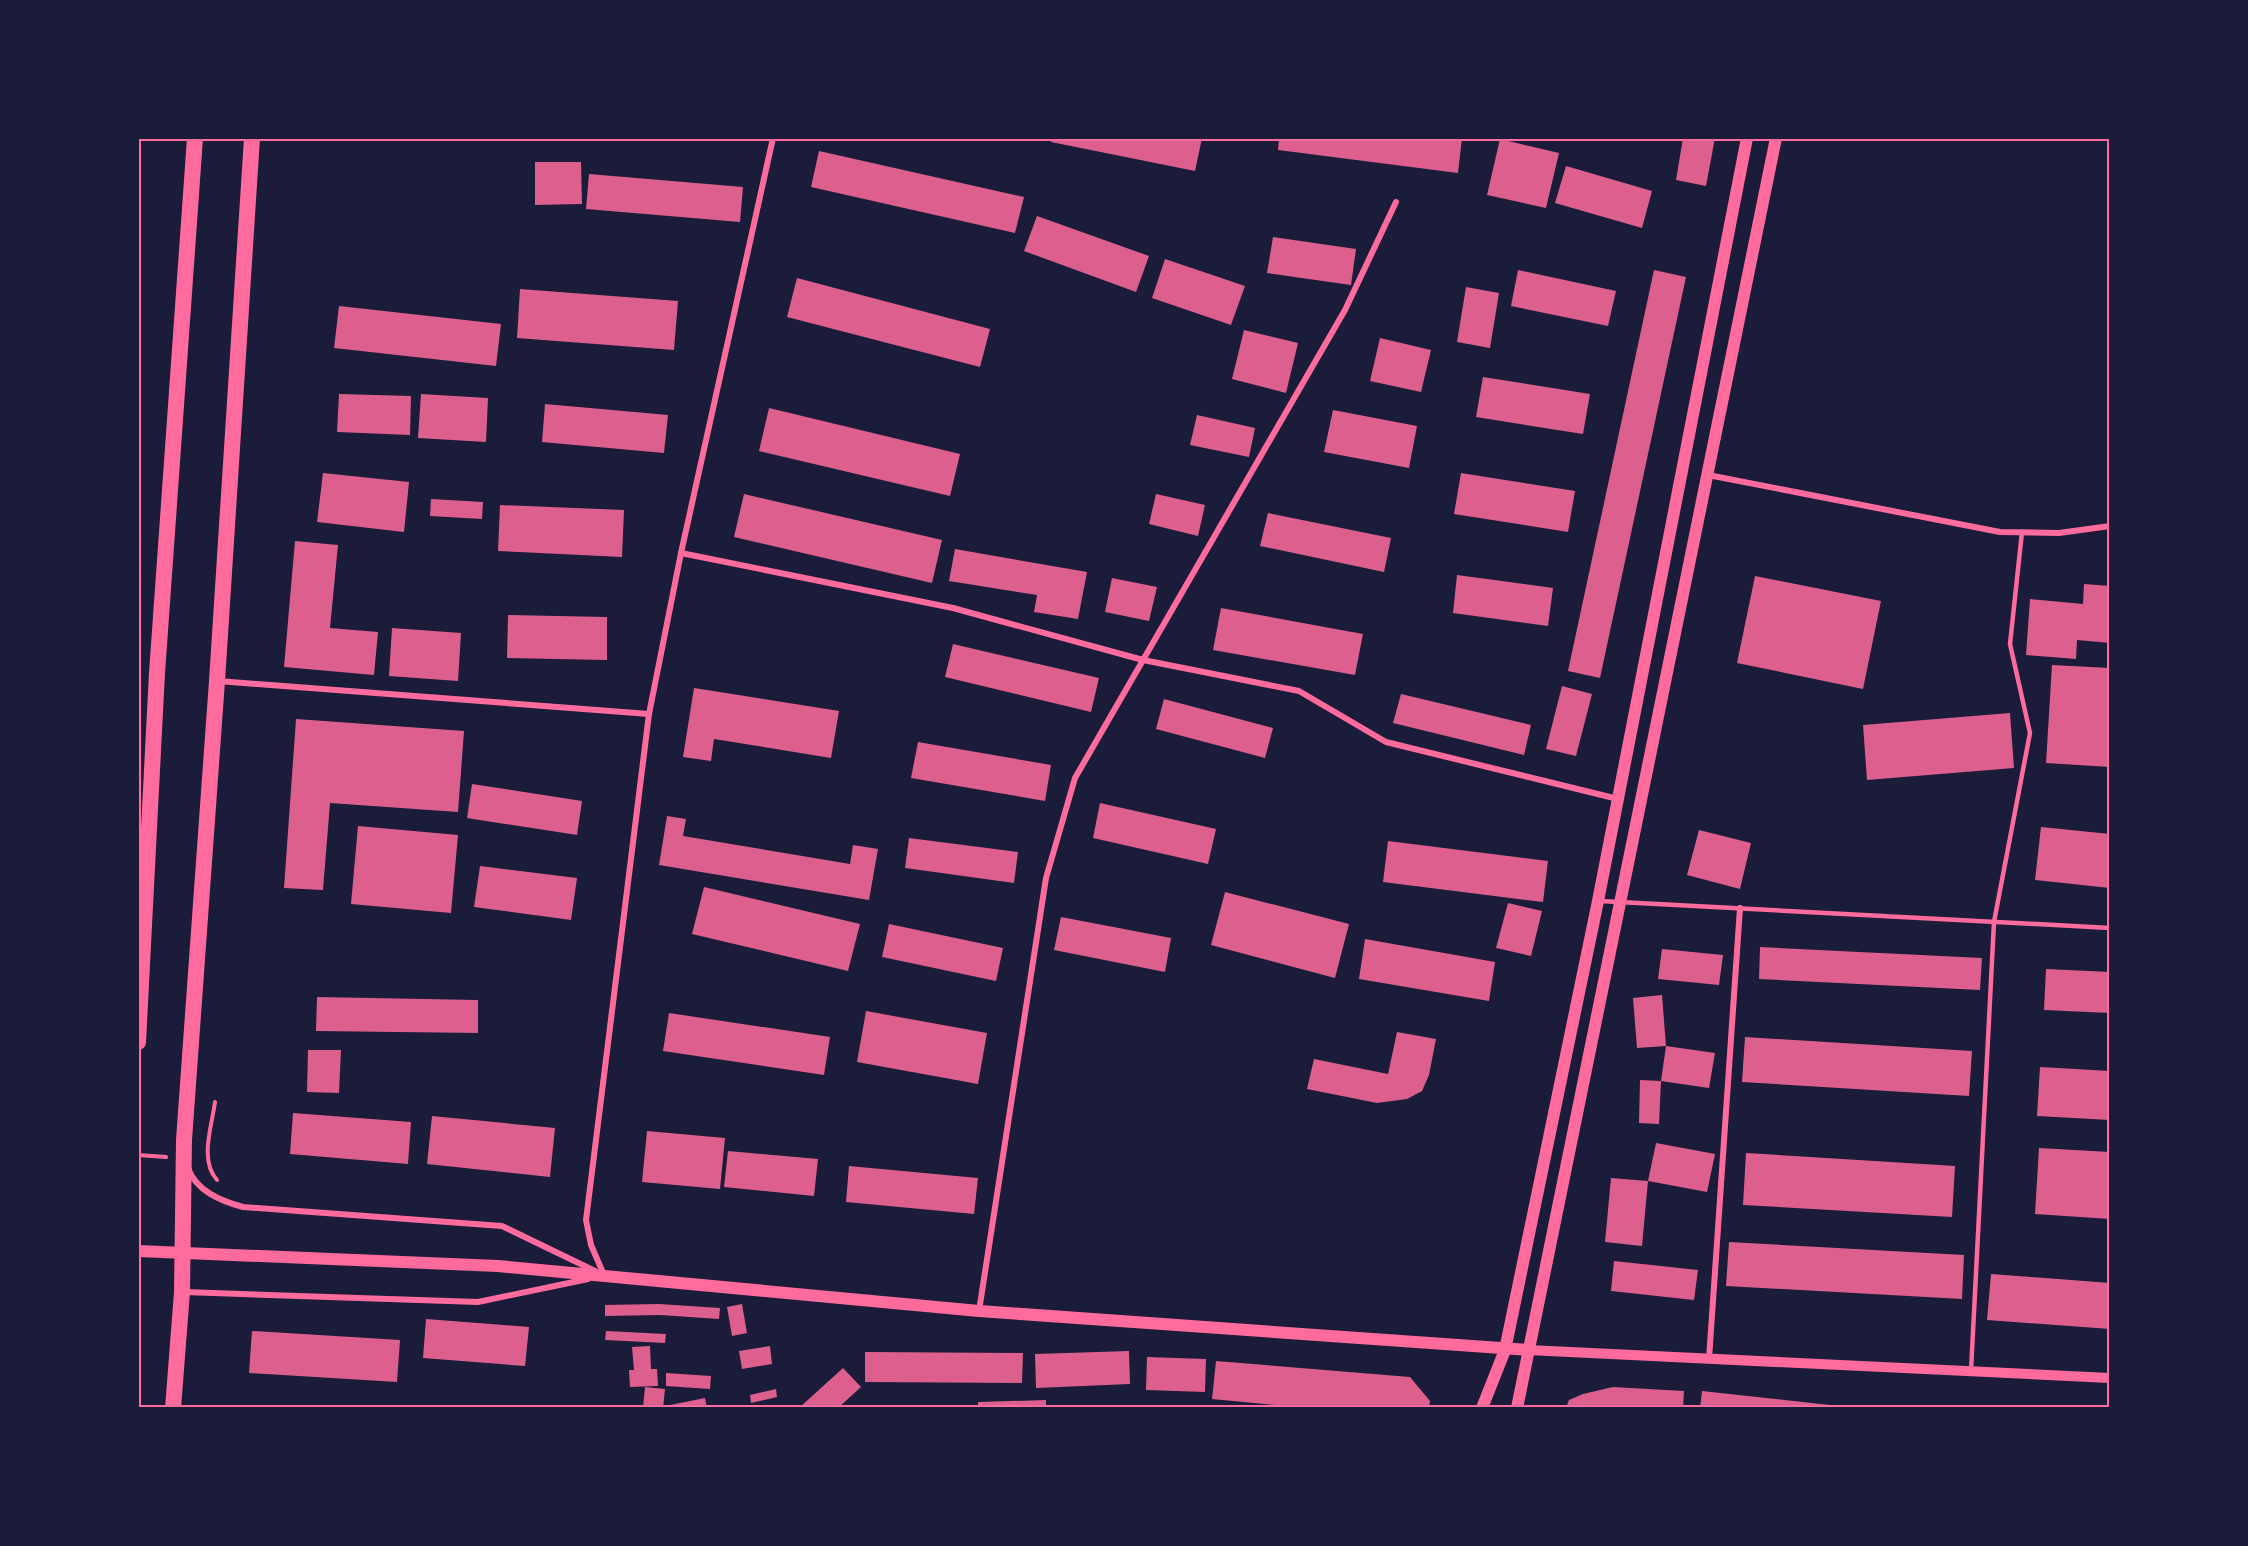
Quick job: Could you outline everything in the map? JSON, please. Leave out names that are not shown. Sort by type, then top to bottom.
[{"type":"highway","points":[[138,1042],[141,928],[157,673],[195,138]]},
{"type":"highway","points":[[173,1408],[182,1292],[184,1140],[217,681],[252,138]]},
{"type":"main road","points":[[1482,1408],[1505,1350],[1598,901],[1748,138]]},
{"type":"main road","points":[[1517,1408],[1776,138]]},
{"type":"main road","points":[[138,1251],[498,1266],[979,1311],[1528,1350]]},
{"type":"street","points":[[604,1275],[591,1245],[586,1221],[649,714],[681,553],[773,138]]},
{"type":"street","points":[[979,1311],[1046,878],[1075,778],[1346,310],[1396,202]]},
{"type":"street","points":[[1708,475],[2000,532],[2058,533],[2110,526]]},
{"type":"street","points":[[681,553],[953,608],[1143,660],[1299,691],[1386,742],[1618,800]]},
{"type":"street","points":[[217,681],[649,714]]},
{"type":"street","points":[[1709,1359],[1740,908]]},
{"type":"street","points":[[184,1140],[189,1172],[200,1187],[221,1201],[243,1207],[502,1226],[604,1275]]},
{"type":"street","points":[[182,1292],[478,1302],[604,1275]]},
{"type":"street","points":[[1528,1350],[2110,1378]]},
{"type":"lane","points":[[1971,1371],[1994,922],[2030,733],[2010,644],[2022,532]]},
{"type":"lane","points":[[1598,901],[2110,928]]},
{"type":"path","points":[[215,1102],[208,1143],[212,1173],[219,1182]]},
{"type":"building","points":[[1052,138],[1202,138],[1195,171],[1051,142]]},
{"type":"building","points":[[1279,138],[1462,138],[1458,173],[1278,150]]},
{"type":"building","points":[[1683,138],[1715,138],[1706,186],[1676,180]]},
{"type":"building","points":[[1500,139],[1559,153],[1546,208],[1487,195]]},
{"type":"building","points":[[819,151],[1024,197],[1015,233],[811,187]]},
{"type":"building","points":[[535,162],[581,162],[582,204],[535,205]]},
{"type":"building","points":[[1566,166],[1652,191],[1642,228],[1555,203]]},
{"type":"building","points":[[589,174],[743,187],[740,222],[586,209]]},
{"type":"building","points":[[1037,216],[1149,256],[1136,292],[1024,251]]},
{"type":"building","points":[[1273,237],[1356,249],[1351,285],[1267,273]]},
{"type":"building","points":[[1165,259],[1245,286],[1231,325],[1152,298]]},
{"type":"building","points":[[1518,270],[1616,291],[1608,326],[1511,306]]},
{"type":"building","points":[[1654,270],[1686,277],[1600,678],[1568,671]]},
{"type":"building","points":[[797,278],[990,329],[980,367],[787,317]]},
{"type":"building","points":[[1466,287],[1499,293],[1490,348],[1457,342]]},
{"type":"building","points":[[520,289],[678,301],[674,350],[517,338]]},
{"type":"building","points":[[339,306],[501,324],[496,366],[334,348]]},
{"type":"building","points":[[1244,330],[1298,343],[1286,393],[1232,379]]},
{"type":"building","points":[[1380,338],[1431,350],[1421,392],[1370,381]]},
{"type":"building","points":[[1483,377],[1590,394],[1583,434],[1476,417]]},
{"type":"building","points":[[339,394],[411,396],[410,435],[337,432]]},
{"type":"building","points":[[421,394],[488,398],[486,442],[418,438]]},
{"type":"building","points":[[545,404],[668,415],[664,453],[542,442]]},
{"type":"building","points":[[769,408],[960,454],[950,496],[759,451]]},
{"type":"building","points":[[1333,410],[1417,426],[1409,468],[1324,452]]},
{"type":"building","points":[[1197,415],[1255,428],[1249,457],[1190,445]]},
{"type":"building","points":[[323,473],[409,482],[404,532],[317,522]]},
{"type":"building","points":[[1461,473],[1575,491],[1568,532],[1454,514]]},
{"type":"building","points":[[744,494],[942,540],[932,583],[734,537]]},
{"type":"building","points":[[1156,494],[1205,505],[1198,536],[1149,524]]},
{"type":"building","points":[[431,499],[483,502],[482,519],[430,516]]},
{"type":"building","points":[[500,505],[624,510],[622,557],[498,551]]},
{"type":"building","points":[[1268,513],[1391,538],[1384,572],[1260,546]]},
{"type":"building","points":[[295,541],[338,545],[330,628],[378,632],[374,675],[284,667]]},
{"type":"building","points":[[955,549],[1087,572],[1078,619],[1034,612],[1037,595],[949,581]]},
{"type":"building","points":[[1457,575],[1553,588],[1548,626],[1453,613]]},
{"type":"building","points":[[1755,576],[1881,601],[1863,689],[1737,663]]},
{"type":"building","points":[[1112,578],[1157,587],[1149,621],[1105,612]]},
{"type":"building","points":[[2084,584],[2110,586],[2110,643],[2077,640],[2076,659],[2026,655],[2030,599],[2083,604]]},
{"type":"building","points":[[1221,608],[1363,634],[1355,675],[1213,650]]},
{"type":"building","points":[[508,615],[607,617],[607,660],[507,658]]},
{"type":"building","points":[[392,628],[461,633],[458,681],[389,676]]},
{"type":"building","points":[[953,644],[1099,678],[1091,712],[945,677]]},
{"type":"building","points":[[2052,665],[2110,668],[2110,767],[2046,763]]},
{"type":"building","points":[[1562,686],[1592,694],[1576,756],[1546,749]]},
{"type":"building","points":[[694,688],[839,711],[831,758],[714,739],[711,761],[683,757]]},
{"type":"building","points":[[1401,694],[1531,725],[1524,755],[1393,723]]},
{"type":"building","points":[[1164,699],[1273,728],[1265,758],[1156,729]]},
{"type":"building","points":[[2010,713],[2014,768],[1867,780],[1863,725]]},
{"type":"building","points":[[296,719],[464,731],[458,812],[330,803],[323,890],[284,888]]},
{"type":"building","points":[[918,742],[1051,765],[1045,801],[911,778]]},
{"type":"building","points":[[472,784],[582,801],[577,835],[467,818]]},
{"type":"building","points":[[1100,803],[1216,829],[1208,864],[1093,838]]},
{"type":"building","points":[[667,816],[686,819],[683,836],[850,864],[853,845],[878,849],[869,900],[659,865]]},
{"type":"building","points":[[358,826],[458,835],[451,913],[351,904]]},
{"type":"building","points":[[2041,827],[2110,834],[2110,888],[2035,880]]},
{"type":"building","points":[[1699,830],[1751,843],[1740,889],[1687,875]]},
{"type":"building","points":[[909,838],[1018,852],[1014,883],[905,868]]},
{"type":"building","points":[[1388,841],[1548,861],[1543,902],[1383,882]]},
{"type":"building","points":[[480,866],[577,878],[571,920],[474,907]]},
{"type":"building","points":[[704,887],[860,924],[848,971],[692,934]]},
{"type":"building","points":[[1225,892],[1349,924],[1335,978],[1211,945]]},
{"type":"building","points":[[1508,903],[1542,911],[1531,956],[1496,948]]},
{"type":"building","points":[[1061,917],[1171,938],[1165,972],[1054,950]]},
{"type":"building","points":[[889,924],[1003,948],[996,981],[882,957]]},
{"type":"building","points":[[1365,939],[1495,962],[1489,1001],[1359,979]]},
{"type":"building","points":[[1760,947],[1982,958],[1980,990],[1759,979]]},
{"type":"building","points":[[1662,949],[1723,955],[1719,985],[1658,979]]},
{"type":"building","points":[[2046,969],[2110,972],[2110,1013],[2044,1010]]},
{"type":"building","points":[[1662,995],[1666,1046],[1637,1048],[1633,998]]},
{"type":"building","points":[[317,997],[478,1000],[478,1033],[316,1031]]},
{"type":"building","points":[[866,1011],[987,1033],[978,1084],[857,1062]]},
{"type":"building","points":[[669,1013],[830,1037],[824,1075],[663,1051]]},
{"type":"building","points":[[1397,1032],[1436,1039],[1429,1075],[1422,1091],[1407,1099],[1377,1103],[1307,1089],[1314,1059],[1388,1074]]},
{"type":"building","points":[[1745,1037],[1972,1051],[1969,1096],[1742,1082]]},
{"type":"building","points":[[1666,1046],[1715,1053],[1709,1088],[1661,1081]]},
{"type":"building","points":[[308,1050],[341,1050],[339,1093],[307,1092]]},
{"type":"building","points":[[2040,1067],[2110,1071],[2110,1120],[2037,1116]]},
{"type":"building","points":[[1640,1080],[1661,1081],[1659,1124],[1639,1123]]},
{"type":"building","points":[[293,1113],[411,1122],[408,1164],[290,1154]]},
{"type":"building","points":[[432,1116],[555,1128],[550,1177],[427,1164]]},
{"type":"building","points":[[647,1131],[725,1138],[720,1189],[642,1182]]},
{"type":"building","points":[[1656,1143],[1715,1154],[1707,1192],[1648,1181]]},
{"type":"building","points":[[2039,1148],[2110,1152],[2110,1219],[2035,1214]]},
{"type":"building","points":[[728,1151],[818,1159],[814,1196],[724,1187]]},
{"type":"building","points":[[1746,1153],[1955,1166],[1952,1217],[1743,1205]]},
{"type":"building","points":[[849,1166],[978,1178],[974,1214],[846,1202]]},
{"type":"building","points":[[1611,1178],[1648,1181],[1642,1246],[1605,1242]]},
{"type":"building","points":[[1729,1242],[1964,1255],[1962,1299],[1726,1286]]},
{"type":"building","points":[[1614,1261],[1698,1270],[1694,1300],[1611,1291]]},
{"type":"building","points":[[1991,1274],[2110,1283],[2110,1329],[1987,1320]]},
{"type":"building","points":[[659,1304],[720,1308],[719,1319],[660,1315],[605,1316],[605,1305]]},
{"type":"building","points":[[742,1304],[747,1333],[732,1336],[727,1307]]},
{"type":"building","points":[[426,1319],[529,1327],[525,1366],[423,1358]]},
{"type":"building","points":[[252,1331],[400,1340],[397,1382],[249,1373]]},
{"type":"building","points":[[606,1331],[666,1334],[665,1343],[605,1340]]},
{"type":"building","points":[[650,1346],[651,1369],[657,1369],[658,1386],[630,1387],[629,1370],[634,1370],[632,1347]]},
{"type":"building","points":[[770,1346],[772,1364],[742,1369],[739,1351]]},
{"type":"building","points":[[1129,1351],[1130,1384],[1036,1388],[1035,1354]]},
{"type":"building","points":[[865,1352],[1023,1353],[1022,1383],[865,1382]]},
{"type":"building","points":[[1147,1357],[1206,1359],[1205,1392],[1146,1390]]},
{"type":"building","points":[[1216,1361],[1410,1377],[1430,1401],[1429,1408],[1305,1408],[1212,1399]]},
{"type":"building","points":[[843,1368],[861,1387],[838,1408],[799,1408]]},
{"type":"building","points":[[666,1373],[711,1376],[710,1389],[666,1386]]},
{"type":"building","points":[[645,1387],[665,1389],[663,1408],[643,1408]]},
{"type":"building","points":[[1613,1387],[1684,1391],[1683,1408],[1566,1408],[1569,1400]]},
{"type":"building","points":[[776,1389],[777,1397],[751,1403],[750,1395]]},
{"type":"building","points":[[1702,1391],[1839,1406],[1839,1408],[1700,1408]]},
{"type":"building","points":[[705,1398],[707,1408],[670,1408],[670,1405]]},
{"type":"building","points":[[1046,1400],[1046,1408],[978,1408],[978,1402]]}]
